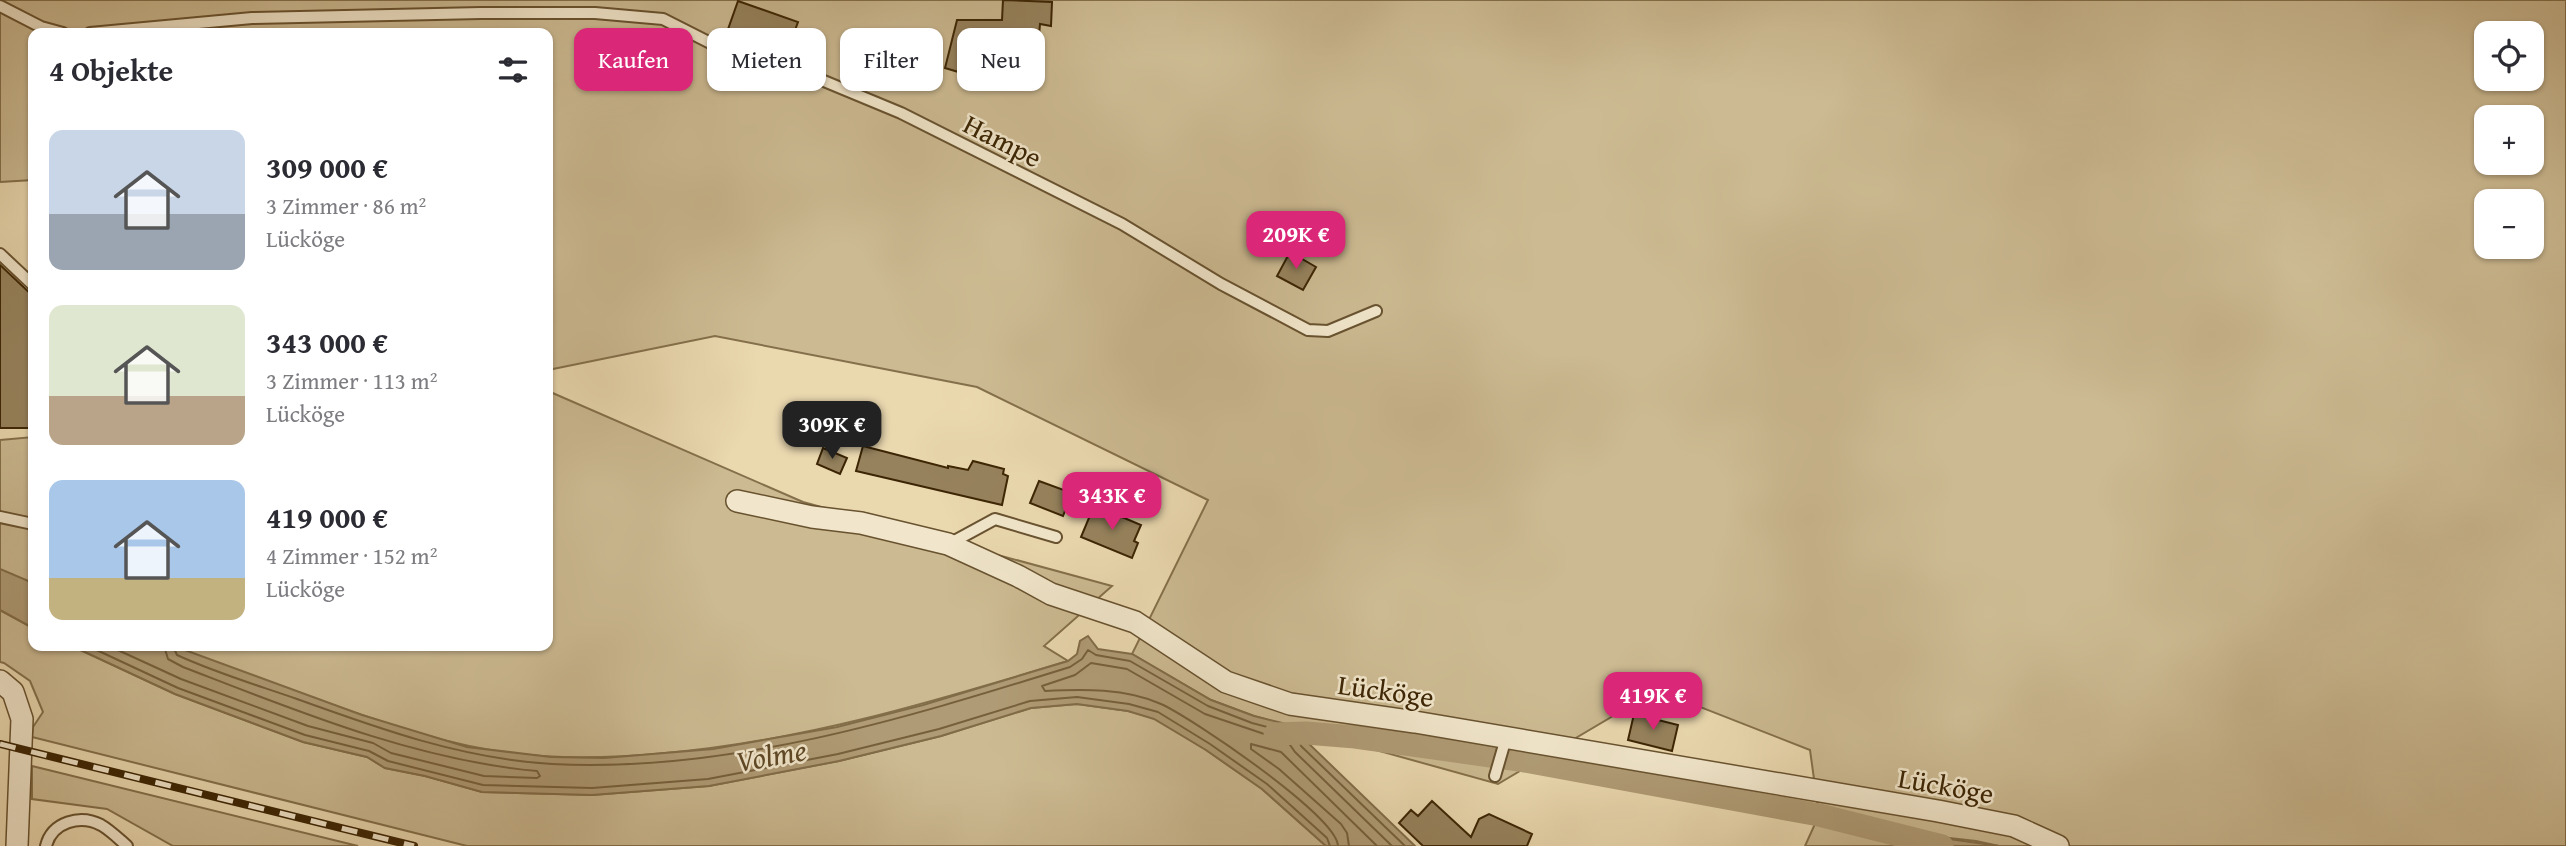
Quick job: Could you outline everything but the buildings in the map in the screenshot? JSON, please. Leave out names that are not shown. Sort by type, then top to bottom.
[{"type":"street","name":"Lücköge","points":[[737,501],[812,517],[861,523],[948,544],[1051,594],[1135,622],[1226,682],[1290,704],[1415,722],[1950,814],[2014,826],[2058,846]]},
{"type":"street","points":[[0,681],[13,692],[22,719],[17,846]]},
{"type":"lane","points":[[0,6],[45,28]]},
{"type":"lane","name":"Hampe","points":[[144,28],[252,18],[481,13],[595,13],[663,19],[746,61],[795,69],[901,113],[1122,224],[1221,284],[1308,330],[1328,331],[1376,311]]},
{"type":"lane","points":[[0,254],[28,280]]},
{"type":"lane","points":[[0,517],[28,523]]},
{"type":"lane","points":[[948,544],[995,519],[1056,537]]},
{"type":"lane","points":[[1495,776],[1506,738]]},
{"type":"lane","points":[[46,846],[56,829],[64,823],[77,820],[101,825],[127,846]]},
{"type":"shaded area","points":[[0,0],[2566,0],[2566,846],[1999,846],[1887,831],[1921,846],[1805,846],[1819,815],[1810,750],[1657,690],[1498,784],[1254,716],[1211,700],[1132,654],[1208,500],[977,387],[715,336],[553,369],[553,28],[28,28],[28,180],[0,182]]},
{"type":"shaded area","points":[[553,393],[803,502],[1112,586],[1044,646],[1068,661],[869,718],[768,739],[665,753],[588,758],[550,757],[460,744],[408,730],[186,651],[553,651]]},
{"type":"shaded area","points":[[28,437],[28,582],[0,570],[0,440]]},
{"type":"shaded area","points":[[0,610],[28,625],[28,651],[83,651],[175,694],[303,742],[367,757],[385,768],[482,792],[592,795],[709,786],[839,761],[941,736],[1031,708],[1077,704],[1128,711],[1154,718],[1206,750],[1262,789],[1326,846],[467,846],[32,737],[33,727],[43,712],[30,681],[0,662]]},
{"type":"shaded area","points":[[32,766],[358,846],[173,846],[107,809],[32,799]]},
{"type":"water","points":[[0,569],[28,581],[28,625],[0,610]]},
{"type":"water","name":"Volme","points":[[1088,636],[1098,649],[1132,654],[1211,700],[1254,716],[1307,729],[1305,740],[1415,846],[1326,846],[1262,789],[1206,750],[1154,719],[1128,711],[1077,704],[1031,708],[941,736],[839,761],[709,786],[592,795],[482,792],[385,768],[367,757],[303,742],[175,694],[83,651],[188,651],[362,715],[467,747],[551,757],[604,758],[713,749],[837,727],[923,705],[1068,661],[1077,654],[1080,641]]},
{"type":"water","points":[[1885,830],[1999,846],[1921,846]]},
{"type":"waterway","points":[[1275,734],[1306,733],[1355,737],[1519,760],[1819,815],[1942,846]]},
{"type":"railway","points":[[0,744],[414,846]]}]
